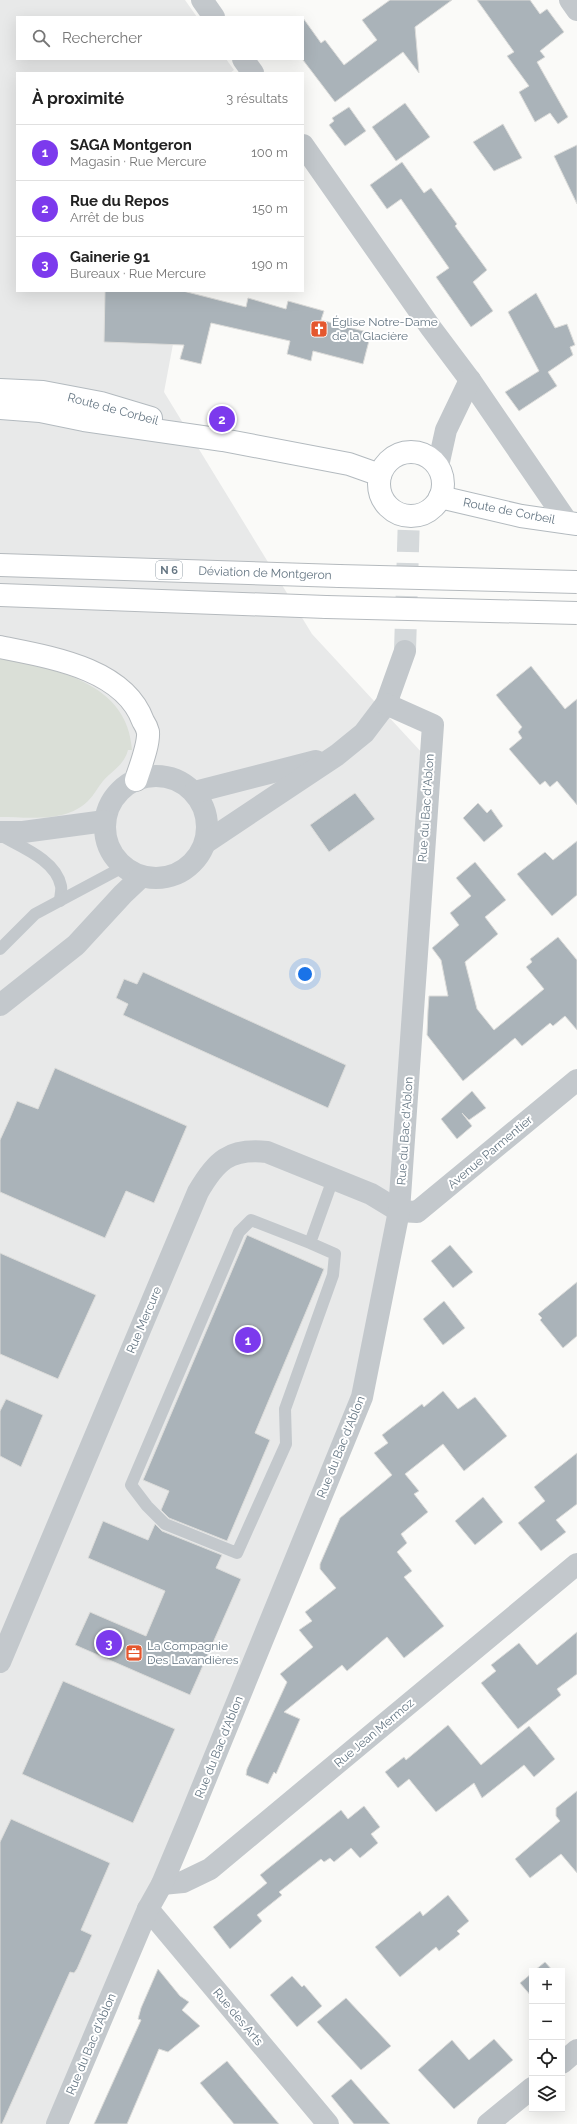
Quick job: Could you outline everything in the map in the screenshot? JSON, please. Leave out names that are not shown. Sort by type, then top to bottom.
[{"type":"main road","name":"Route de Corbeil","points":[[0,390],[44,392],[101,403],[223,440]]},
{"type":"main road","name":"Route de Corbeil","points":[[0,408],[40,411],[84,420],[223,440],[349,464],[380,475]]},
{"type":"main road","points":[[410,451],[421,453],[430,458],[438,466],[442,476],[443,487],[440,497],[434,506],[426,513],[409,516],[400,515],[390,510],[379,493],[380,475],[384,465],[391,458],[400,453],[410,451]]},
{"type":"main road","name":"Route de Corbeil","points":[[440,497],[521,516],[573,523]]},
{"type":"main road","name":"Déviation de Montgeron","points":[[0,565],[577,582]]},
{"type":"main road","points":[[0,595],[326,607],[577,613]]},
{"type":"main road","points":[[0,647],[78,667],[107,678],[128,695],[140,711],[148,732],[136,780]]},
{"type":"street","points":[[202,0],[213,16]]},
{"type":"street","points":[[570,0],[577,10]]},
{"type":"street","points":[[244,60],[252,72]]},
{"type":"street","points":[[304,146],[431,328],[573,523]]},
{"type":"street","points":[[438,466],[446,430],[470,380]]},
{"type":"street","points":[[208,841],[209,824],[204,806],[195,792],[173,778],[147,776],[136,780],[124,786],[113,798],[107,810],[105,821],[106,837],[111,852],[132,872],[159,878],[169,876],[182,870],[193,862],[208,841],[337,755],[364,733],[386,704],[405,651]]},
{"type":"street","name":"Rue du Bac d'Ablon","points":[[57,2124],[148,1909],[162,1884],[362,1397],[399,1211],[433,725],[386,704]]},
{"type":"street","points":[[195,792],[337,755]]},
{"type":"street","points":[[0,834],[105,821]]},
{"type":"street","points":[[0,1005],[76,945],[123,894],[132,872]]},
{"type":"street","name":"Avenue Parmentier","points":[[399,1211],[417,1212],[577,1080]]},
{"type":"street","name":"Rue Mercure","points":[[0,1662],[198,1192],[211,1170],[224,1159],[240,1152],[267,1152],[371,1194],[399,1211]]},
{"type":"street","name":"Rue Jean Mermoz","points":[[162,1884],[183,1882],[210,1869],[577,1564]]},
{"type":"street","name":"Rue des Arts","points":[[148,1909],[328,2124]]},
{"type":"street","points":[[565,2060],[577,2050]]},
{"type":"street","points":[[488,2124],[529,2090]]},
{"type":"lane","points":[[0,834],[30,852],[56,872],[61,886],[60,901]]},
{"type":"lane","points":[[0,949],[35,914],[60,901],[132,872]]},
{"type":"lane","points":[[310,1243],[333,1179]]},
{"type":"lane","points":[[251,1220],[310,1243],[335,1254],[333,1275],[285,1410],[286,1444],[237,1554],[166,1524],[147,1506],[130,1484],[239,1232],[251,1220]]},
{"type":"shaded area","points":[[0,0],[185,0],[196,16],[16,16],[16,60],[227,60],[234,70],[231,72],[16,72],[16,292],[183,292],[164,392],[312,634],[424,755],[408,1078],[361,1392],[59,2124],[0,2124]]},
{"type":"shaded area","points":[[0,658],[43,667],[65,674],[85,683],[103,694],[117,708],[127,727],[132,750],[128,750],[121,764],[103,781],[88,801],[69,813],[58,816],[35,818],[0,817]]},
{"type":"building","points":[[390,0],[452,0],[415,27],[419,73],[403,52],[335,102],[303,60],[304,19],[321,43],[325,40],[344,65],[377,40],[362,20]]},
{"type":"building","points":[[477,0],[530,0],[540,14],[547,9],[564,32],[540,51],[545,57],[537,62],[568,117],[558,124],[550,113],[535,122],[519,92],[529,86],[507,56],[514,52]]},
{"type":"building","points":[[405,103],[430,137],[396,161],[372,127]]},
{"type":"building","points":[[349,107],[366,131],[345,146],[329,125],[334,121],[332,118]]},
{"type":"building","points":[[503,124],[522,158],[494,171],[473,142]]},
{"type":"building","points":[[577,145],[577,204],[554,156]]},
{"type":"building","points":[[402,162],[424,193],[431,188],[457,224],[455,226],[487,270],[473,282],[493,311],[471,327],[436,277],[449,268],[401,199],[387,209],[370,185]]},
{"type":"building","points":[[105,292],[187,292],[246,307],[248,298],[286,309],[288,301],[324,311],[321,320],[371,333],[363,364],[313,351],[311,361],[287,354],[290,341],[211,323],[201,364],[180,359],[184,345],[104,342]]},
{"type":"building","points":[[536,293],[555,328],[567,324],[575,345],[570,347],[573,355],[548,372],[557,386],[519,411],[505,392],[539,371],[508,312]]},
{"type":"building","points":[[531,666],[565,709],[577,699],[577,805],[557,781],[550,787],[545,781],[540,785],[509,749],[522,738],[518,732],[522,727],[496,695]]},
{"type":"building","points":[[355,793],[375,819],[329,852],[310,825]]},
{"type":"building","points":[[478,803],[487,813],[491,809],[503,826],[484,842],[463,818]]},
{"type":"building","points":[[577,841],[577,895],[552,916],[517,874],[545,852],[553,860]]},
{"type":"building","points":[[475,862],[506,900],[485,917],[498,934],[465,962],[477,1009],[494,1030],[544,989],[526,967],[532,962],[530,959],[558,937],[577,960],[577,1030],[565,1016],[553,1026],[550,1023],[522,1046],[515,1038],[463,1081],[427,1035],[428,1010],[429,996],[448,996],[441,960],[432,948],[459,925],[450,913],[471,896],[456,878]]},
{"type":"building","points":[[143,972],[346,1065],[328,1108],[123,1015],[128,1004],[116,998],[124,979],[137,984]]},
{"type":"building","points":[[55,1068],[187,1126],[154,1203],[126,1191],[105,1238],[0,1192],[0,1140],[17,1101],[38,1109]]},
{"type":"building","points":[[472,1091],[486,1108],[469,1120],[462,1113],[472,1126],[457,1139],[441,1119]]},
{"type":"building","points":[[247,1235],[324,1269],[255,1433],[270,1440],[227,1541],[169,1518],[161,1510],[169,1491],[143,1480]]},
{"type":"building","points":[[450,1245],[473,1272],[453,1288],[431,1261]]},
{"type":"building","points":[[0,1253],[96,1295],[58,1379],[0,1354]]},
{"type":"building","points":[[577,1282],[577,1336],[563,1348],[540,1320],[542,1318],[538,1314]]},
{"type":"building","points":[[444,1301],[465,1328],[443,1345],[423,1319]]},
{"type":"building","points":[[443,1391],[458,1409],[475,1397],[507,1436],[464,1471],[443,1444],[405,1474],[419,1491],[414,1494],[428,1512],[401,1534],[407,1543],[397,1552],[412,1571],[404,1577],[444,1626],[404,1658],[387,1637],[347,1671],[342,1665],[284,1712],[300,1719],[276,1774],[274,1772],[268,1784],[246,1775],[247,1769],[287,1682],[280,1674],[313,1647],[299,1630],[312,1621],[305,1612],[336,1588],[320,1569],[320,1564],[340,1518],[392,1475],[374,1453],[388,1443],[382,1435],[422,1404],[424,1407]]},
{"type":"building","points":[[6,1399],[43,1415],[21,1467],[0,1456],[0,1411]]},
{"type":"building","points":[[577,1453],[577,1504],[556,1520],[566,1532],[541,1551],[518,1523],[545,1501],[534,1487]]},
{"type":"building","points":[[483,1497],[503,1522],[475,1545],[455,1521]]},
{"type":"building","points":[[103,1521],[148,1540],[155,1524],[162,1531],[222,1555],[216,1568],[241,1579],[190,1695],[75,1645],[90,1612],[146,1636],[165,1591],[88,1558]]},
{"type":"building","points":[[577,1632],[577,1674],[557,1689],[561,1695],[518,1729],[481,1683],[496,1671],[491,1665],[519,1643],[537,1665]]},
{"type":"building","points":[[63,1681],[175,1729],[133,1823],[22,1774]]},
{"type":"building","points":[[448,1725],[481,1765],[529,1726],[555,1759],[534,1777],[524,1765],[482,1798],[474,1783],[436,1812],[409,1779],[398,1788],[385,1772],[404,1757],[406,1760]]},
{"type":"building","points":[[577,1791],[577,1873],[561,1854],[530,1878],[515,1859],[560,1821],[556,1816],[556,1808]]},
{"type":"building","points":[[364,1806],[380,1827],[371,1834],[378,1843],[360,1858],[351,1848],[334,1862],[330,1858],[324,1862],[321,1859],[279,1892],[282,1895],[257,1915],[262,1921],[230,1949],[213,1927],[267,1883],[260,1875],[341,1810],[348,1819]]},
{"type":"building","points":[[11,1819],[110,1863],[81,1930],[92,1935],[77,1969],[74,1973],[70,1972],[2,2124],[0,2124],[0,1842]]},
{"type":"building","points":[[448,1895],[469,1921],[457,1931],[460,1934],[439,1951],[436,1947],[400,1977],[375,1947],[420,1911],[423,1916]]},
{"type":"building","points":[[545,1962],[550,1968],[538,1968]]},
{"type":"building","points":[[158,1969],[180,1996],[189,2002],[182,2010],[200,2026],[168,2052],[159,2049],[127,2124],[94,2124],[141,2020],[138,2019],[141,2008]]},
{"type":"building","points":[[292,1976],[302,1987],[304,1985],[322,2006],[297,2027],[270,1995]]},
{"type":"building","points":[[529,1976],[529,1994],[520,1983]]},
{"type":"building","points":[[346,1998],[391,2046],[361,2070],[317,2022]]},
{"type":"building","points":[[494,2039],[513,2060],[454,2109],[418,2070],[452,2040],[469,2060]]},
{"type":"building","points":[[227,2061],[279,2124],[234,2124],[200,2083]]},
{"type":"building","points":[[351,2079],[390,2124],[354,2124],[331,2096]]},
{"type":"tunnel","points":[[405,651],[409,516]]},
{"type":"place","name":"Église Notre-Dame de la Glacière","points":[[319,329]]},
{"type":"place","name":"Rue du Repos","points":[[222,419]]},
{"type":"place","name":"SAGA Montgeron","points":[[248,1340]]},
{"type":"place","name":"Gainerie 91","points":[[109,1643]]},
{"type":"place","name":"La Compagnie Des Lavandières","points":[[134,1653]]}]
